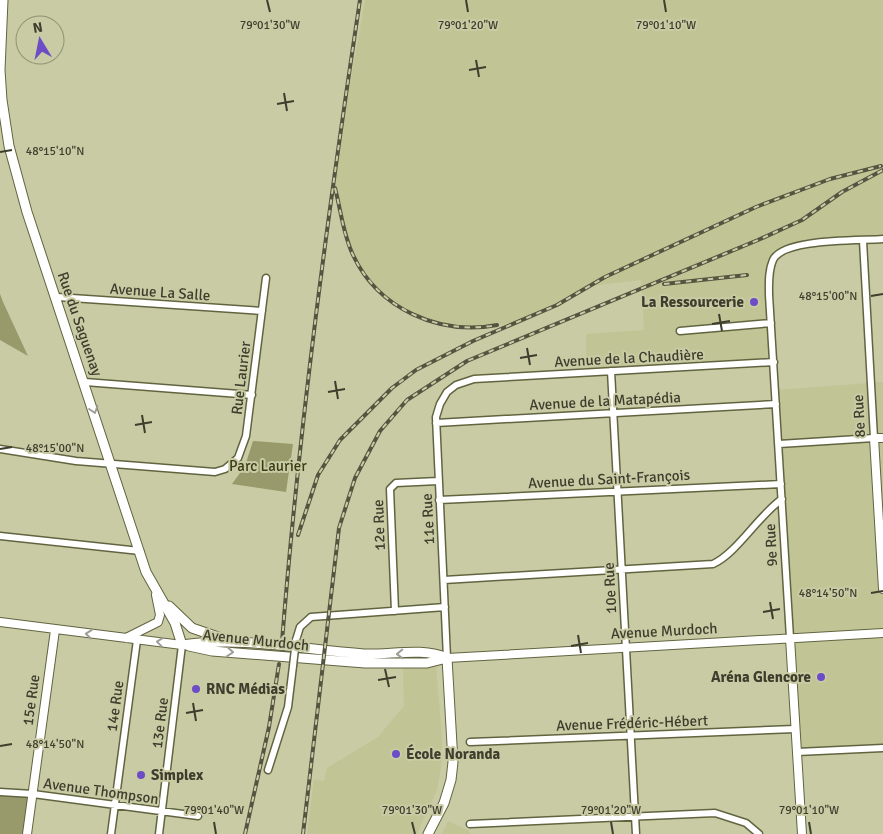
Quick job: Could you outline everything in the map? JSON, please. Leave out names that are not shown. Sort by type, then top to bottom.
[{"type":"main road","name":"Rue du Saguenay","points":[[3,0],[0,70],[2,100],[9,146],[27,212],[57,297],[146,572],[175,623],[182,645]]},
{"type":"main road","points":[[154,586],[171,608],[192,628],[240,642]]},
{"type":"main road","name":"Avenue Murdoch","points":[[182,645],[211,640],[357,653],[436,653],[447,658]]},
{"type":"main road","name":"Avenue Murdoch","points":[[182,645],[212,651],[365,664],[427,663],[447,658]]},
{"type":"main road","points":[[428,834],[444,803],[451,780],[453,762],[447,658]]},
{"type":"street","points":[[863,241],[883,239]]},
{"type":"street","name":"9e Rue","points":[[802,834],[769,275],[776,255],[794,246],[863,241]]},
{"type":"street","name":"8e Rue","points":[[863,241],[883,589]]},
{"type":"street","name":"Rue Laurier","points":[[112,464],[220,472],[238,458],[250,414],[266,278]]},
{"type":"street","name":"Avenue La Salle","points":[[57,297],[262,311]]},
{"type":"street","points":[[680,331],[771,322]]},
{"type":"street","name":"Avenue de la Chaudière","points":[[456,385],[474,379],[774,362]]},
{"type":"street","name":"10e Rue","points":[[611,371],[636,834]]},
{"type":"street","points":[[85,382],[252,395]]},
{"type":"street","name":"11e Rue","points":[[447,658],[436,424],[440,404],[456,385]]},
{"type":"street","name":"Avenue de la Matapédia","points":[[436,424],[776,404]]},
{"type":"street","points":[[778,444],[883,438]]},
{"type":"street","points":[[0,449],[76,462],[112,464]]},
{"type":"street","name":"12e Rue","points":[[396,611],[390,489],[396,483],[438,481]]},
{"type":"street","name":"Avenue du Saint-François","points":[[439,500],[781,484]]},
{"type":"street","points":[[444,580],[713,564],[728,554],[756,522],[782,499]]},
{"type":"street","points":[[0,536],[140,551]]},
{"type":"street","points":[[126,638],[158,622],[160,609],[154,586]]},
{"type":"street","points":[[268,770],[288,707],[296,640],[300,626],[311,617],[445,606]]},
{"type":"street","name":"Avenue Murdoch","points":[[0,622],[182,645]]},
{"type":"street","name":"15e Rue","points":[[27,834],[55,630]]},
{"type":"street","name":"Avenue Murdoch","points":[[447,658],[883,633]]},
{"type":"street","name":"14e Rue","points":[[111,834],[137,640]]},
{"type":"street","name":"13e Rue","points":[[159,834],[182,645]]},
{"type":"street","name":"Avenue Frédéric-Hébert","points":[[470,742],[795,729]]},
{"type":"street","points":[[797,752],[883,748]]},
{"type":"street","name":"Avenue Thompson","points":[[0,792],[33,794],[198,816]]},
{"type":"street","points":[[470,824],[715,812],[746,823],[759,834]]},
{"type":"shaded area","points":[[365,0],[883,0],[883,239],[788,248],[771,267],[774,362],[586,373],[586,334],[644,330],[641,280],[590,286],[557,305],[514,322],[486,328],[459,329],[423,319],[405,311],[381,293],[359,267],[344,235],[335,188],[343,125]]},
{"type":"shaded area","points":[[883,382],[883,748],[797,752],[775,390]]},
{"type":"shaded area","name":"École Noranda","points":[[436,664],[442,741],[441,767],[437,790],[417,834],[307,834],[314,780],[324,781],[327,768],[378,737],[404,706],[403,667]]},
{"type":"shaded area","points":[[448,821],[467,830],[471,834],[442,834]]},
{"type":"green space","points":[[0,294],[3,302],[28,356],[0,340]]},
{"type":"green space","name":"Parc Laurier","points":[[253,441],[293,444],[286,492],[232,484],[245,466]]},
{"type":"green space","points":[[0,792],[33,794],[27,834],[0,834]]},
{"type":"railway","points":[[282,642],[315,320],[360,0]]},
{"type":"railway","points":[[298,535],[318,475],[340,440],[392,388],[416,370],[473,341],[557,305],[605,277],[756,207],[830,179],[881,166]]},
{"type":"railway","points":[[303,834],[339,528],[355,478],[380,431],[407,400],[467,361],[802,220],[842,192],[883,170]]},
{"type":"railway","points":[[335,188],[344,231],[353,255],[364,274],[378,290],[395,304],[433,322],[475,327],[497,325]]},
{"type":"railway","points":[[664,284],[747,275]]},
{"type":"railway","points":[[245,834],[269,727],[279,664]]},
{"type":"place","name":"La Ressourcerie","points":[[754,302]]},
{"type":"place","name":"Aréna Glencore","points":[[821,677]]},
{"type":"place","name":"RNC Médias","points":[[196,689]]},
{"type":"place","name":"École Noranda","points":[[396,754]]},
{"type":"place","name":"Simplex","points":[[141,775]]}]
